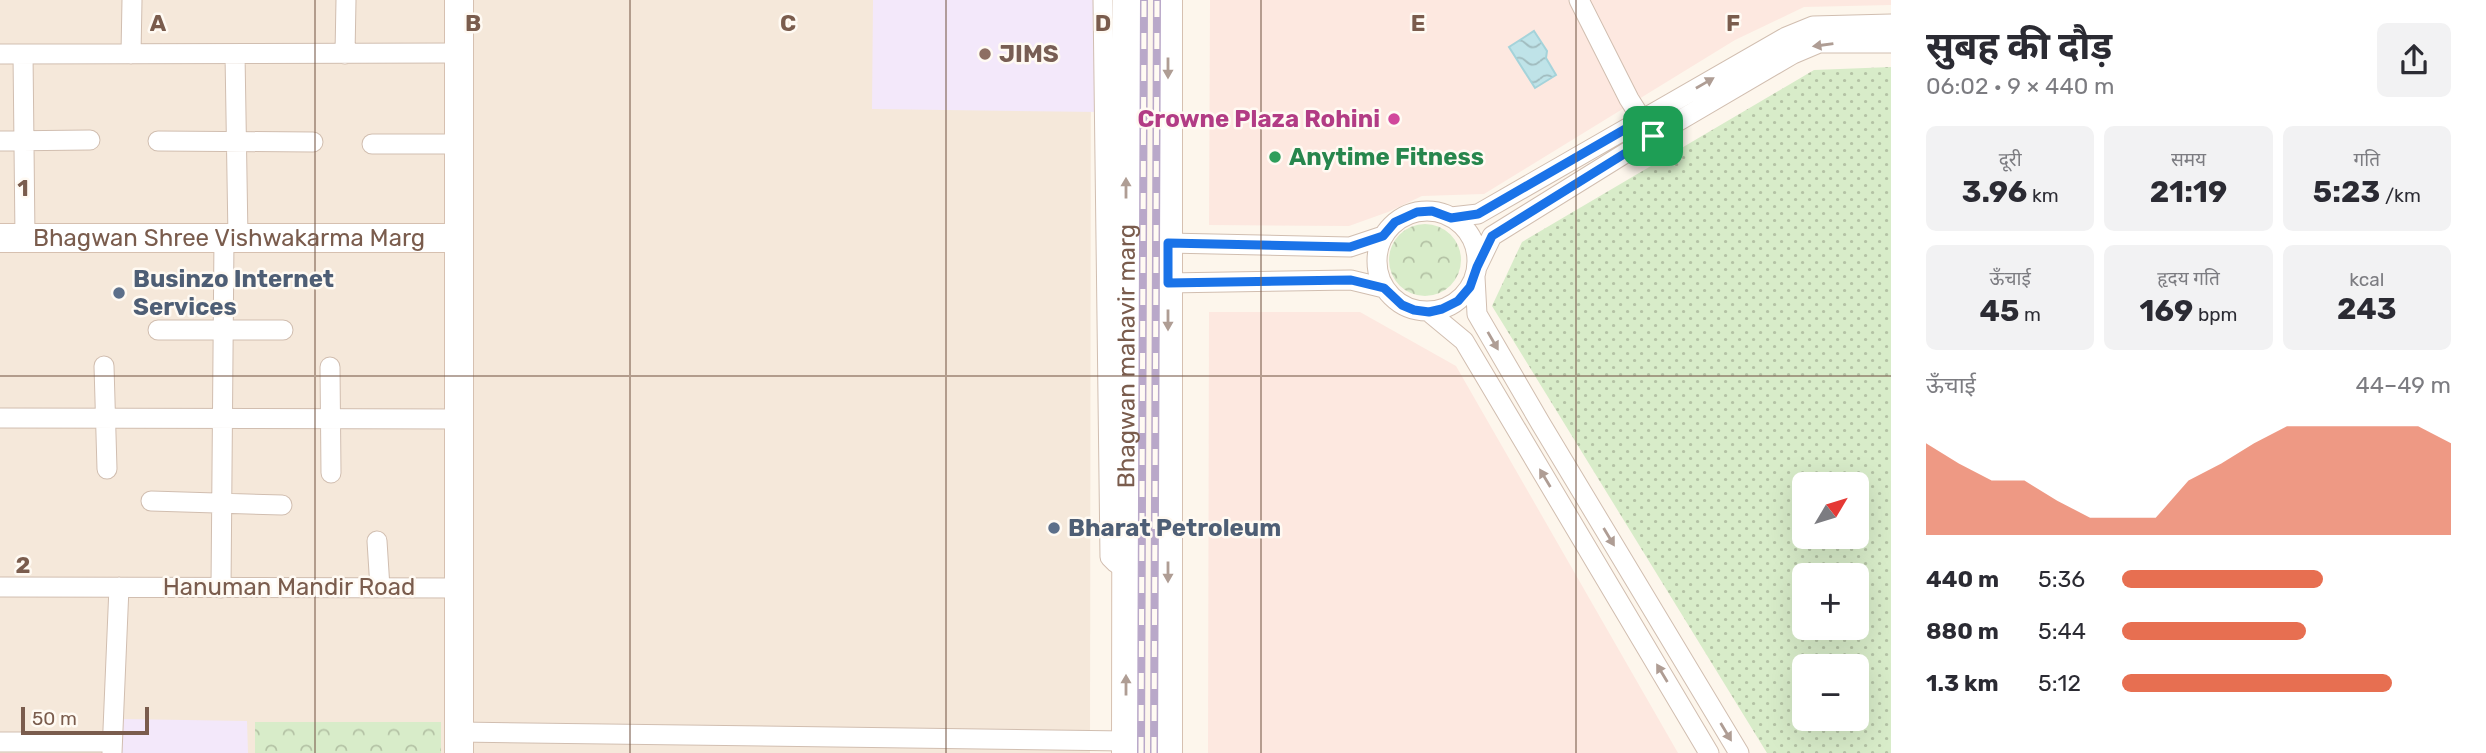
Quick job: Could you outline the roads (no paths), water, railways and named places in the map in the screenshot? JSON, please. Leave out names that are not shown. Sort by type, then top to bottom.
[{"type":"main road","points":[[459,0],[459,742]]},
{"type":"main road","name":"Bhagwan mahavir marg","points":[[1126,747],[1127,0]]},
{"type":"main road","name":"Bhagwan mahavir marg","points":[[1168,0],[1168,753]]},
{"type":"main road","name":"Bhagwan Shree Vishwakarma Marg","points":[[13,238],[458,238]]},
{"type":"main road","points":[[1126,509],[1168,505]]},
{"type":"street","points":[[131,54],[132,0]]},
{"type":"street","points":[[345,54],[346,0]]},
{"type":"street","points":[[1103,0],[1110,557],[1116,563],[1126,562]]},
{"type":"street","points":[[1579,0],[1647,128]]},
{"type":"street","points":[[1739,753],[1477,314],[1476,272],[1474,244],[1468,233],[1451,218],[1432,211],[1417,212],[1395,222],[1379,245],[1377,267],[1384,288],[1402,305],[1414,310],[1429,312],[1442,309],[1458,301],[1470,287],[1476,272],[1492,236],[1647,128],[1786,37],[1813,26],[1891,24]]},
{"type":"street","points":[[1451,218],[1478,214],[1819,43],[1891,43]]},
{"type":"street","points":[[0,54],[459,53]]},
{"type":"street","points":[[13,238],[24,141],[23,54]]},
{"type":"street","points":[[221,588],[224,330],[236,142],[234,54]]},
{"type":"street","points":[[0,141],[90,140]]},
{"type":"street","points":[[158,141],[313,142]]},
{"type":"street","points":[[372,144],[458,144]]},
{"type":"street","points":[[1168,243],[1350,247],[1383,236]]},
{"type":"street","points":[[1168,283],[1351,280],[1384,288]]},
{"type":"street","points":[[1429,312],[1464,341],[1709,753]]},
{"type":"street","points":[[158,330],[284,330]]},
{"type":"street","points":[[104,366],[107,469]]},
{"type":"street","points":[[330,367],[331,473]]},
{"type":"street","points":[[0,418],[461,419]]},
{"type":"street","points":[[151,501],[282,505]]},
{"type":"street","points":[[377,541],[380,587]]},
{"type":"street","name":"Hanuman Mandir Road","points":[[0,587],[460,588]]},
{"type":"street","points":[[0,742],[112,747],[119,587]]},
{"type":"street","points":[[459,742],[1126,747]]},
{"type":"water","points":[[1534,31],[1547,51],[1546,58],[1556,75],[1535,88],[1509,47]]},
{"type":"railway","points":[[1141,753],[1144,0]]},
{"type":"railway","points":[[1154,753],[1157,0]]},
{"type":"place","name":"JIMS","points":[[985,54]]},
{"type":"place","name":"Crowne Plaza Rohini","points":[[1394,119]]},
{"type":"place","name":"Anytime Fitness","points":[[1275,157]]},
{"type":"place","name":"Businzo Internet Services","points":[[119,293]]},
{"type":"place","name":"Bharat Petroleum","points":[[1054,528]]}]
